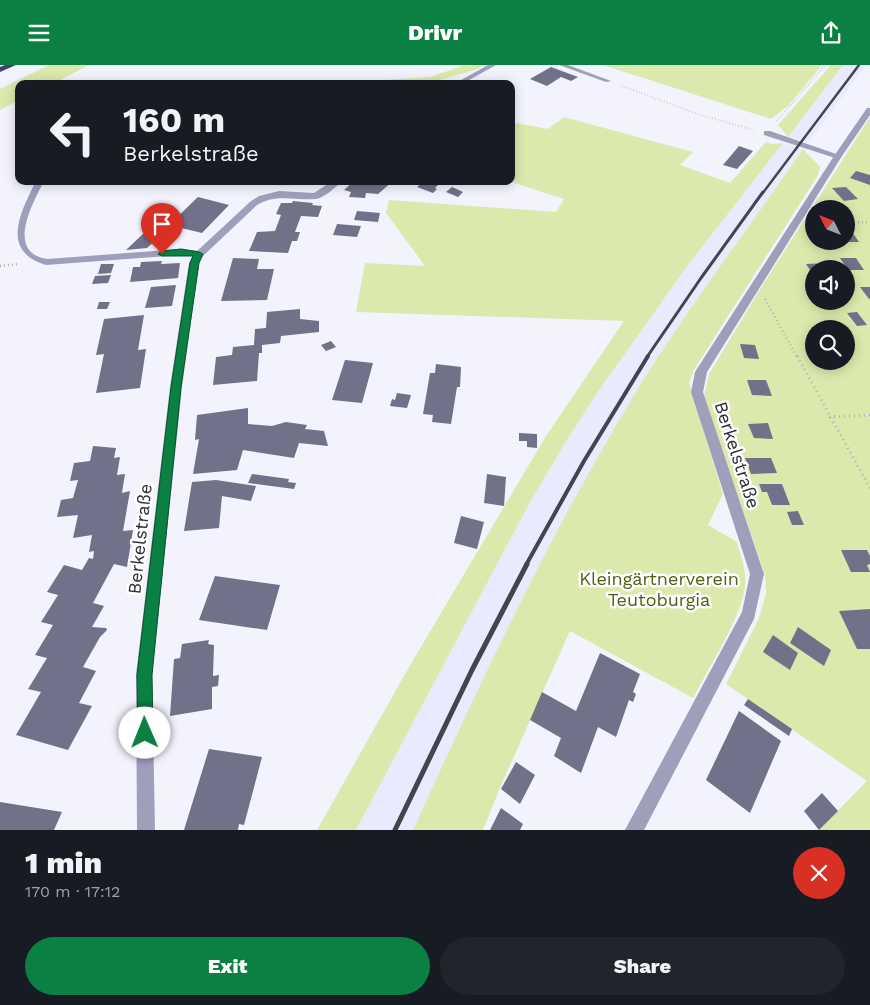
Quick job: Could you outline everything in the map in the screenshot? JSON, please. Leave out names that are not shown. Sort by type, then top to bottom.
[{"type":"highway","points":[[0,70],[12,65]]},
{"type":"street","name":"Berkelstraße","points":[[634,830],[749,613],[757,574],[697,392],[701,372],[838,156],[870,109]]},
{"type":"street","points":[[199,254],[254,203],[262,198],[279,194],[316,196],[332,185]]},
{"type":"street","name":"Berkelstraße","points":[[146,830],[144,675],[176,387],[194,263],[199,254]]},
{"type":"lane","points":[[465,80],[493,65]]},
{"type":"lane","points":[[562,65],[608,81]]},
{"type":"lane","points":[[767,133],[838,156]]},
{"type":"lane","points":[[38,185],[19,227],[19,239],[30,256],[39,261],[181,252],[199,254]]},
{"type":"path","points":[[608,81],[698,114],[767,133],[825,65]]},
{"type":"path","points":[[855,223],[870,222]]},
{"type":"path","points":[[761,292],[870,488]]},
{"type":"path","points":[[830,417],[870,415]]},
{"type":"shaded area","points":[[843,65],[866,65],[808,143],[788,137]]},
{"type":"shaded area","points":[[783,143],[803,149],[692,306],[610,435],[497,651],[413,830],[356,830],[529,504],[565,443],[597,393],[688,265]]},
{"type":"green space","points":[[49,65],[89,65],[60,80],[18,80]]},
{"type":"green space","points":[[465,65],[485,65],[475,70],[439,80],[384,80],[430,77]]},
{"type":"green space","points":[[603,65],[822,65],[788,106],[771,119]]},
{"type":"green space","points":[[831,65],[843,65],[788,137],[778,125]]},
{"type":"green space","points":[[15,82],[15,102],[0,110],[0,89]]},
{"type":"green space","points":[[564,117],[693,152],[680,165],[730,183],[766,142],[772,144],[783,143],[688,265],[597,393],[565,443],[529,504],[356,830],[317,830],[409,667],[546,436],[624,321],[356,312],[365,263],[425,266],[386,213],[389,200],[556,212],[564,199],[515,183],[515,124],[548,129]]},
{"type":"green space","name":"Kleingärtnerverein Teutoburgia","points":[[870,117],[870,830],[819,830],[867,781],[726,684],[759,618],[766,594],[765,575],[704,397],[709,374],[805,219],[805,250],[855,250],[855,200],[817,200]]},
{"type":"green space","points":[[803,149],[820,167],[817,177],[694,370],[689,383],[723,494],[708,525],[737,542],[745,576],[742,599],[731,628],[693,698],[570,631],[483,830],[413,830],[517,610],[602,449],[673,334]]},
{"type":"building","points":[[551,67],[578,77],[571,81],[561,77],[547,86],[530,79]]},
{"type":"building","points":[[739,146],[753,151],[737,169],[723,165]]},
{"type":"building","points":[[856,171],[870,175],[870,185],[850,178]]},
{"type":"building","points":[[350,185],[388,185],[378,194],[366,193],[365,198],[349,197],[351,192],[344,190]]},
{"type":"building","points":[[419,185],[438,185],[433,193],[417,187]]},
{"type":"building","points":[[452,187],[463,192],[458,197],[446,192]]},
{"type":"building","points":[[846,187],[858,199],[843,200],[832,188]]},
{"type":"building","points":[[198,197],[229,205],[202,233],[169,225]]},
{"type":"building","points":[[293,201],[322,206],[318,217],[301,216],[295,232],[300,232],[297,241],[292,241],[288,253],[249,251],[257,232],[275,231],[281,215],[276,214],[281,203],[292,203]]},
{"type":"building","points":[[357,211],[380,213],[378,222],[354,220]]},
{"type":"building","points":[[337,224],[361,226],[357,237],[333,235]]},
{"type":"building","points":[[144,233],[159,237],[147,248],[126,250]]},
{"type":"building","points":[[233,258],[259,259],[257,269],[274,269],[267,300],[221,301]]},
{"type":"building","points":[[840,258],[856,258],[864,270],[855,270],[855,260],[841,260]]},
{"type":"building","points":[[162,261],[161,264],[180,263],[178,278],[130,282],[133,267],[140,267],[141,262]]},
{"type":"building","points":[[101,264],[114,264],[111,273],[98,274]]},
{"type":"building","points":[[111,275],[108,283],[92,284],[95,276]]},
{"type":"building","points":[[176,285],[172,306],[145,308],[151,287]]},
{"type":"building","points":[[860,287],[870,287],[870,299],[869,299]]},
{"type":"building","points":[[99,302],[110,302],[107,309],[97,309]]},
{"type":"building","points":[[300,309],[300,319],[319,321],[319,332],[281,336],[280,343],[262,345],[262,353],[259,353],[257,381],[213,385],[216,357],[232,355],[233,347],[254,345],[255,329],[266,328],[267,312]]},
{"type":"building","points":[[857,312],[867,325],[857,326],[855,320],[852,320],[847,313]]},
{"type":"building","points":[[144,315],[138,350],[146,349],[140,388],[96,393],[104,354],[96,355],[104,319]]},
{"type":"building","points":[[331,341],[336,347],[326,351],[321,345]]},
{"type":"building","points":[[740,344],[755,345],[759,359],[744,358]]},
{"type":"building","points":[[345,360],[373,363],[362,403],[332,400]]},
{"type":"building","points":[[436,364],[461,367],[460,387],[457,387],[451,424],[432,422],[433,415],[423,414],[430,373],[435,373]]},
{"type":"building","points":[[747,380],[766,380],[772,396],[752,395]]},
{"type":"building","points":[[397,393],[411,395],[407,408],[390,406],[392,399],[395,400]]},
{"type":"building","points":[[248,408],[248,424],[272,426],[286,422],[307,425],[305,429],[324,431],[328,446],[299,443],[294,458],[243,450],[237,470],[193,474],[199,439],[195,440],[197,415]]},
{"type":"building","points":[[768,423],[773,439],[754,438],[748,424]]},
{"type":"building","points":[[519,433],[537,434],[537,448],[527,447],[527,441],[519,441]]},
{"type":"building","points":[[93,446],[116,448],[114,458],[120,457],[117,475],[125,474],[122,493],[130,491],[123,531],[133,530],[127,567],[114,564],[93,603],[104,606],[92,627],[106,628],[107,630],[100,637],[83,667],[96,671],[79,703],[92,706],[68,750],[16,735],[41,692],[28,689],[47,658],[35,655],[53,625],[41,622],[58,595],[47,592],[64,565],[82,570],[89,558],[93,559],[94,551],[89,552],[92,535],[73,538],[78,515],[57,517],[61,500],[73,498],[78,480],[70,481],[74,463],[90,461]]},
{"type":"building","points":[[745,458],[771,458],[777,473],[751,474]]},
{"type":"building","points":[[252,474],[289,479],[288,482],[296,483],[294,489],[248,483]]},
{"type":"building","points":[[487,474],[506,477],[504,506],[484,503]]},
{"type":"building","points":[[216,480],[256,486],[251,501],[222,496],[219,528],[184,531],[192,482]]},
{"type":"building","points":[[759,484],[782,484],[790,505],[772,505],[767,492],[762,492]]},
{"type":"building","points":[[798,511],[804,525],[792,525],[787,512]]},
{"type":"building","points":[[461,516],[484,522],[477,549],[454,543]]},
{"type":"building","points":[[841,550],[867,550],[870,556],[870,564],[867,565],[870,572],[851,572]]},
{"type":"building","points":[[215,576],[280,585],[267,630],[199,620]]},
{"type":"building","points":[[870,609],[870,649],[857,649],[839,611]]},
{"type":"building","points":[[798,627],[831,650],[824,666],[790,643]]},
{"type":"building","points":[[773,635],[798,653],[790,670],[763,652]]},
{"type":"building","points":[[209,640],[208,644],[214,645],[213,676],[219,675],[218,686],[212,687],[212,709],[170,716],[174,659],[180,658],[182,644]]},
{"type":"building","points":[[600,653],[640,674],[633,692],[636,694],[633,702],[629,700],[616,737],[598,727],[581,773],[554,756],[561,738],[530,720],[542,692],[576,711]]},
{"type":"building","points":[[748,699],[792,729],[789,736],[744,705]]},
{"type":"building","points":[[739,711],[781,741],[750,813],[706,780]]},
{"type":"building","points":[[209,749],[262,757],[244,825],[239,824],[238,830],[184,830]]},
{"type":"building","points":[[516,762],[535,775],[520,804],[501,789]]},
{"type":"building","points":[[822,793],[838,811],[819,830],[804,811]]},
{"type":"building","points":[[0,802],[62,812],[54,830],[0,830]]},
{"type":"building","points":[[501,808],[523,824],[520,830],[490,830]]},
{"type":"railway","points":[[762,194],[859,65]]},
{"type":"railway","points":[[647,357],[763,192]]},
{"type":"railway","points":[[526,565],[584,461],[648,356]]},
{"type":"railway","points":[[395,830],[472,670],[527,564]]},
{"type":"route","points":[[145,733],[144,675],[176,387],[194,263],[199,254],[181,252],[162,254]]}]
